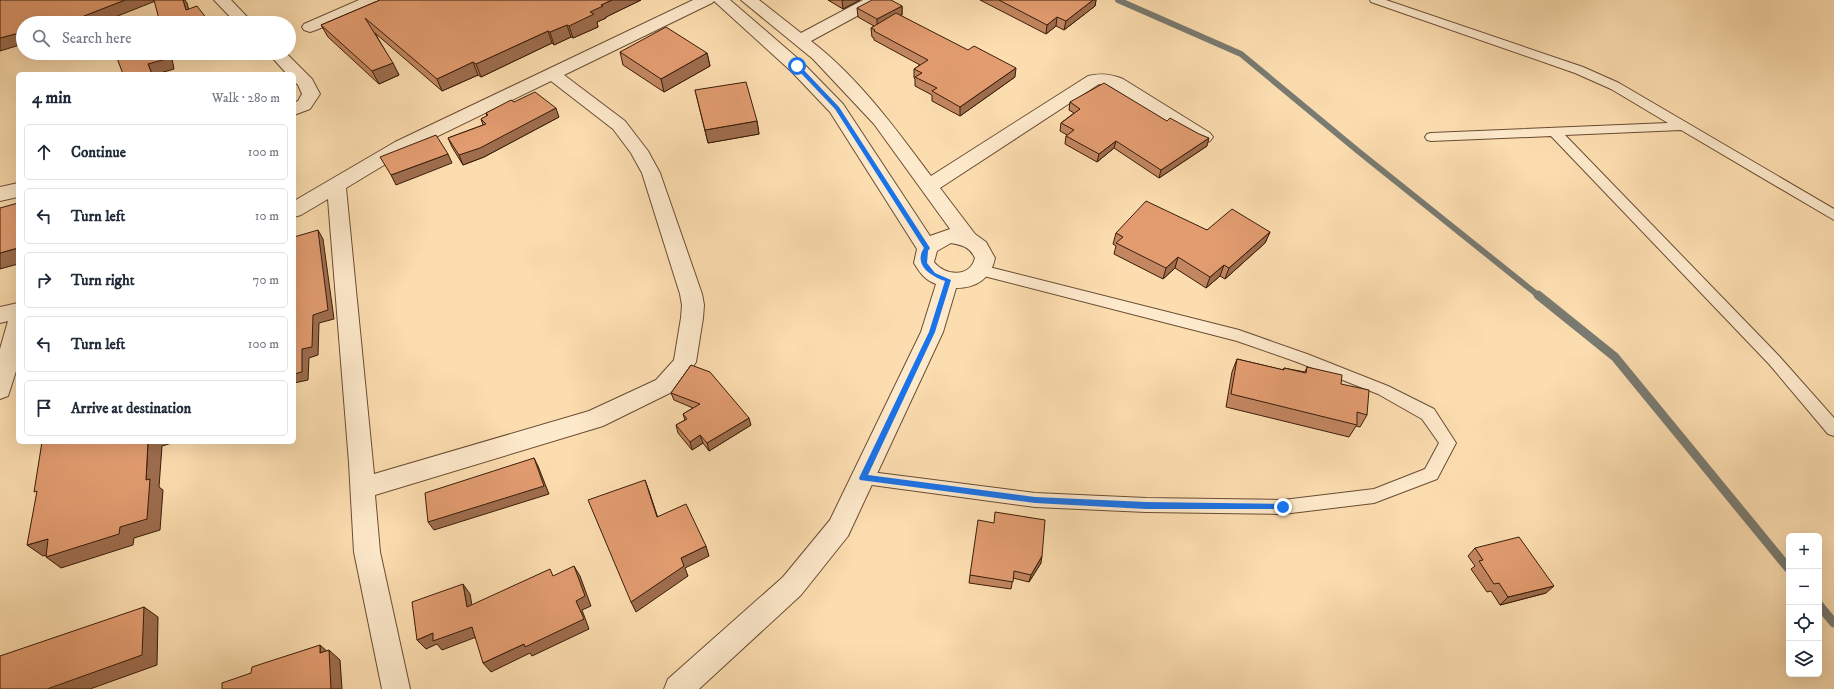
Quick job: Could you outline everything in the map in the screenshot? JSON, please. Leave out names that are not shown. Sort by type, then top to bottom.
[{"type":"street","points":[[222,0],[238,16]]},
{"type":"street","points":[[310,27],[373,0]]},
{"type":"street","points":[[296,209],[402,146],[706,0]]},
{"type":"street","points":[[721,0],[797,66],[837,108],[927,248]]},
{"type":"street","points":[[749,0],[820,55],[880,120],[967,238],[980,246],[985,258],[981,270],[972,277],[948,280],[933,274],[924,263],[925,250],[935,241],[950,236],[967,238]]},
{"type":"street","points":[[800,40],[875,0]]},
{"type":"street","points":[[283,60],[295,72]]},
{"type":"street","points":[[296,73],[306,83],[311,94],[304,105],[296,108]]},
{"type":"street","points":[[362,488],[595,419],[664,386],[685,362],[693,305],[691,294],[651,173],[639,150],[619,125],[552,74]]},
{"type":"street","points":[[929,186],[1094,80],[1101,78],[1109,79],[1117,83],[1204,137]]},
{"type":"street","points":[[336,185],[367,552],[396,689]]},
{"type":"street","points":[[0,194],[16,190]]},
{"type":"street","points":[[678,689],[792,586],[839,528],[932,332],[948,280]]},
{"type":"street","points":[[0,315],[16,311]]},
{"type":"street","points":[[0,390],[16,330]]},
{"type":"lane","points":[[1375,0],[1579,70],[1615,86],[1834,215]]},
{"type":"lane","points":[[1431,137],[1683,126]]},
{"type":"lane","points":[[1555,132],[1774,360],[1834,429]]},
{"type":"lane","points":[[863,478],[1035,500],[1146,505],[1283,507],[1374,496],[1431,474],[1448,443],[1428,414],[1383,390],[1302,358],[1239,336],[981,270]]},
{"type":"building","points":[[0,0],[125,0],[84,16],[16,16],[16,34],[0,38]]},
{"type":"building","points":[[154,0],[183,0],[186,10],[197,6],[205,16],[158,16]]},
{"type":"building","points":[[380,0],[612,0],[590,12],[594,14],[569,26],[567,25],[550,32],[548,31],[476,64],[473,62],[437,79],[365,18],[393,63],[372,71],[321,25]]},
{"type":"building","points":[[872,0],[891,0],[902,6],[877,19],[857,8]]},
{"type":"building","points":[[999,0],[1093,0],[1066,21],[1057,17],[1047,25]]},
{"type":"building","points":[[896,13],[968,50],[974,46],[1016,68],[960,107],[932,91],[937,88],[915,77],[922,73],[914,69],[928,60],[871,28]]},
{"type":"building","points":[[666,27],[707,53],[661,79],[620,52]]},
{"type":"building","points":[[118,60],[162,60],[148,64],[151,72],[122,72]]},
{"type":"building","points":[[746,82],[757,121],[705,130],[695,90]]},
{"type":"building","points":[[1104,83],[1167,121],[1170,118],[1209,138],[1161,170],[1116,141],[1099,154],[1066,136],[1074,130],[1061,123],[1080,109],[1070,102]]},
{"type":"building","points":[[535,92],[556,108],[480,148],[459,155],[448,138],[486,124],[481,119],[488,115],[486,113],[511,100],[514,102]]},
{"type":"building","points":[[436,135],[448,154],[391,175],[380,157]]},
{"type":"building","points":[[1146,201],[1207,230],[1232,209],[1270,232],[1229,268],[1224,265],[1210,277],[1178,257],[1166,268],[1116,243],[1123,237],[1116,233]]},
{"type":"building","points":[[16,204],[16,249],[0,253],[0,208]]},
{"type":"building","points":[[318,230],[328,310],[313,315],[312,347],[302,349],[302,372],[296,374],[296,236]]},
{"type":"building","points":[[1237,359],[1284,370],[1284,368],[1306,373],[1307,367],[1342,375],[1341,384],[1369,390],[1367,415],[1357,412],[1357,425],[1231,394]]},
{"type":"building","points":[[691,365],[710,372],[749,418],[707,443],[700,435],[690,442],[676,425],[687,419],[683,414],[700,404],[671,393]]},
{"type":"building","points":[[42,444],[148,444],[146,480],[150,479],[147,519],[120,527],[119,534],[46,557],[48,539],[27,545],[37,491],[34,492]]},
{"type":"building","points":[[534,458],[544,486],[428,522],[425,493]]},
{"type":"building","points":[[645,480],[657,517],[686,504],[706,546],[681,558],[684,566],[631,602],[588,500]]},
{"type":"building","points":[[995,512],[1045,520],[1042,556],[1031,575],[1014,571],[1013,582],[970,575],[978,520],[994,523]]},
{"type":"building","points":[[1519,537],[1554,586],[1508,597],[1499,583],[1494,584],[1479,561],[1483,560],[1475,548]]},
{"type":"building","points":[[574,566],[585,596],[576,601],[584,619],[525,647],[524,644],[483,663],[472,627],[433,641],[433,633],[417,640],[412,602],[463,584],[467,607],[550,569],[553,576]]},
{"type":"building","points":[[144,607],[142,655],[47,689],[0,689],[0,656]]},
{"type":"building","points":[[320,645],[320,653],[329,650],[331,689],[222,689],[222,683],[251,673],[252,667]]},
{"type":"waterway","points":[[1118,0],[1241,54],[1358,151],[1539,296]]},
{"type":"waterway","points":[[1538,295],[1615,357],[1786,565]]},
{"type":"waterway","points":[[1822,609],[1834,623]]},
{"type":"route","points":[[797,66],[837,108],[927,248],[925,250],[924,263],[933,274],[948,280],[932,332],[863,478],[1035,500],[1146,505],[1283,507]]}]
